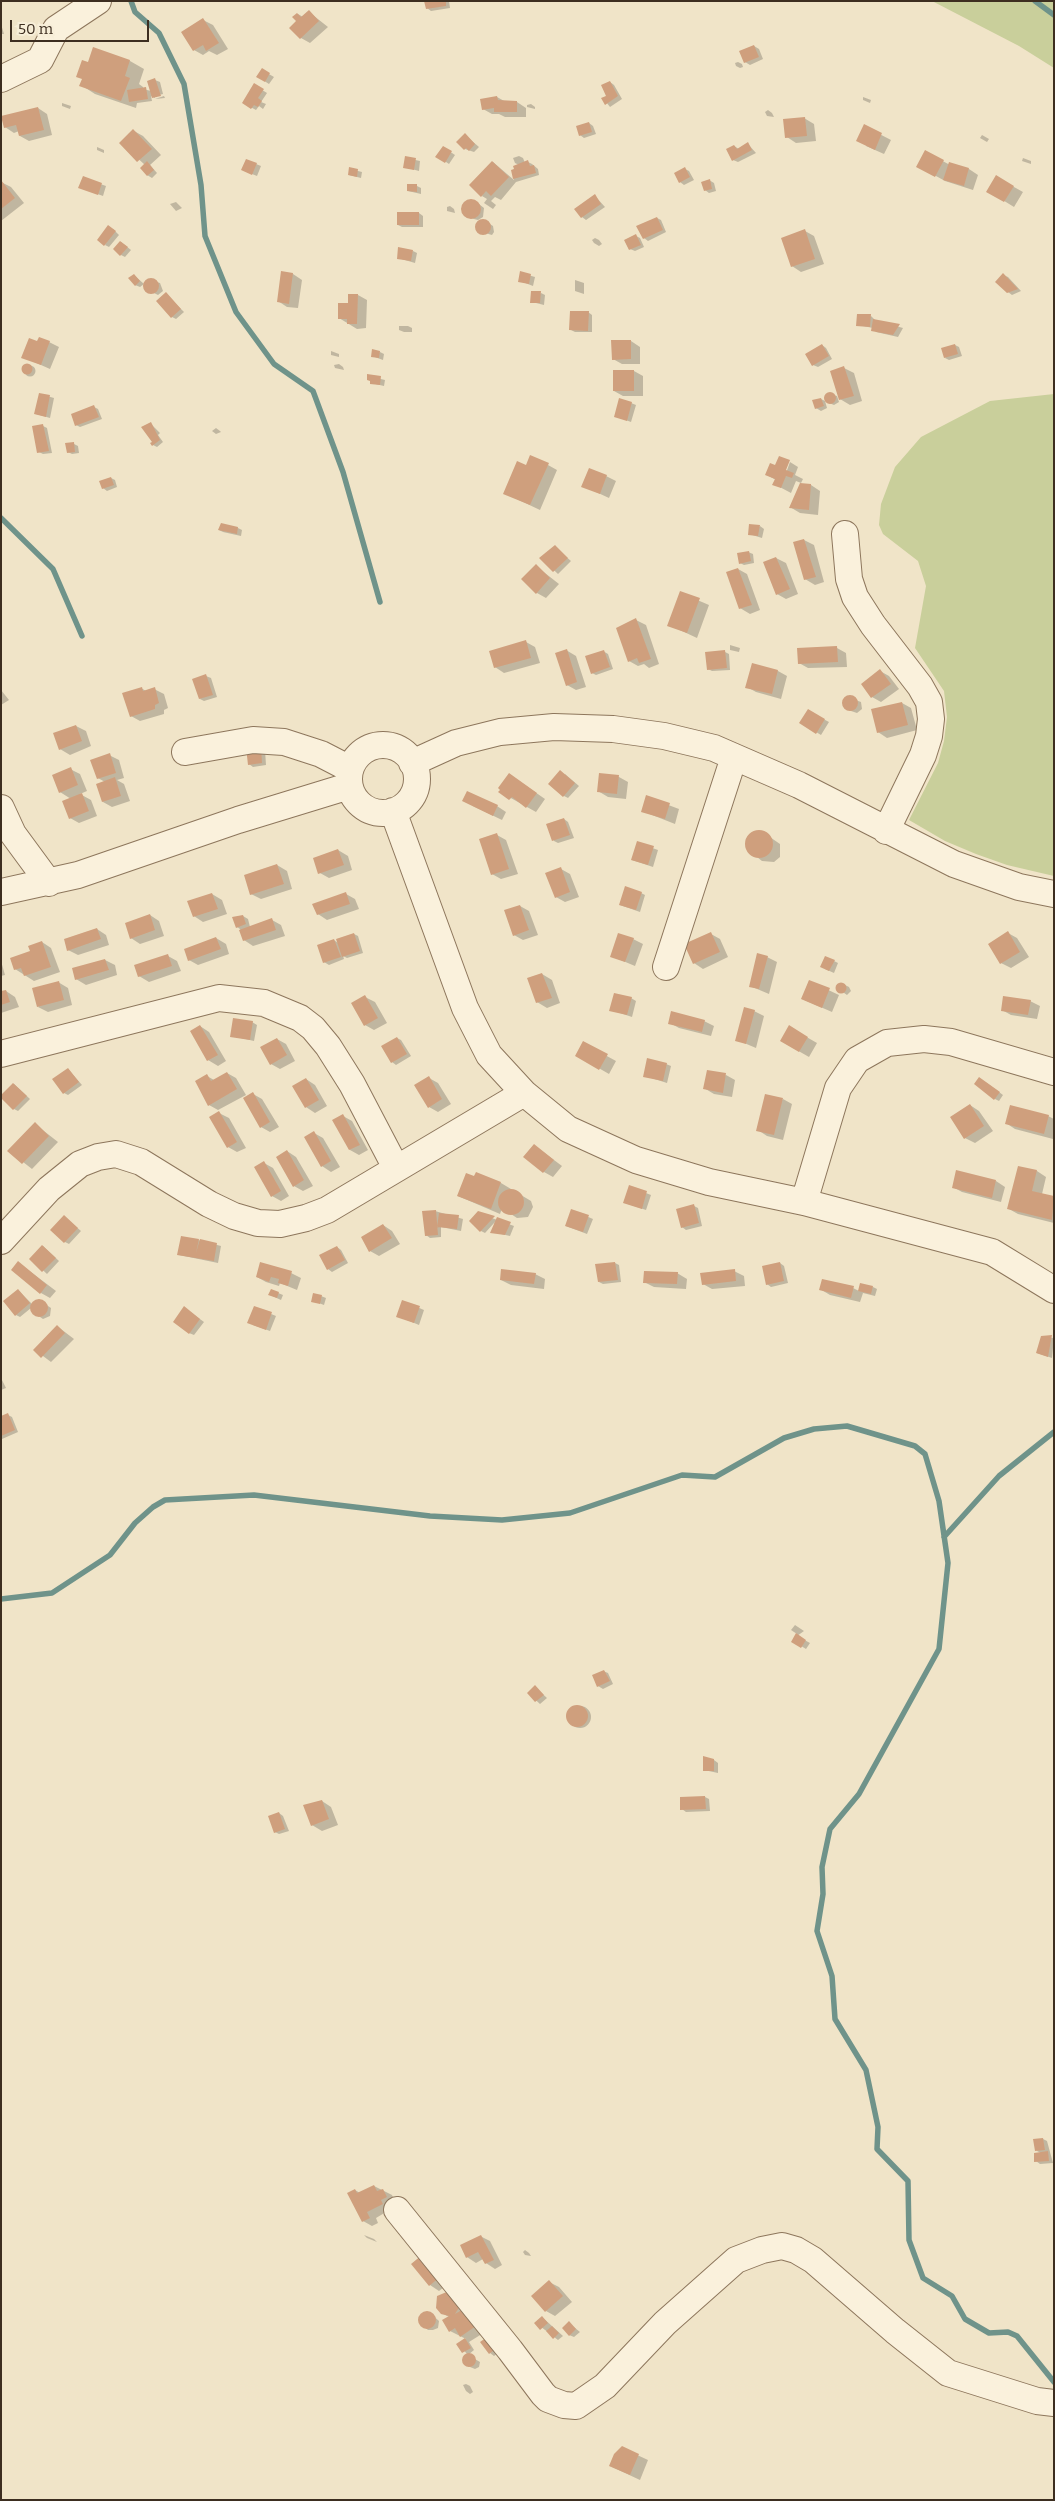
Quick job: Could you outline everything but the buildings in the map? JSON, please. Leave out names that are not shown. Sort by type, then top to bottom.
[{"type":"street","points":[[1,79],[32,66],[40,60],[56,30],[98,1]]},
{"type":"street","points":[[845,534],[848,579],[855,597],[873,625],[920,686],[929,702],[931,719],[929,736],[923,755],[886,831]]},
{"type":"street","points":[[412,763],[465,741],[500,732],[554,727],[613,729],[664,736],[714,748],[799,785],[886,831],[986,876],[1054,894]]},
{"type":"street","points":[[185,752],[253,740],[284,742],[321,754],[350,777]]},
{"type":"street","points":[[374,746],[396,748],[406,754],[416,774],[413,796],[406,804],[393,812],[375,813],[364,808],[356,801],[350,777],[355,759],[364,751],[374,746]]},
{"type":"street","points":[[666,967],[734,757]]},
{"type":"street","points":[[1,892],[48,883],[238,820],[350,777]]},
{"type":"street","points":[[1,808],[13,834],[48,883]]},
{"type":"street","points":[[393,812],[465,1008],[489,1055],[524,1093],[568,1129],[636,1160],[709,1182],[804,1202],[992,1252],[1054,1290]]},
{"type":"street","points":[[1,1054],[219,998],[264,1003],[300,1018],[313,1028],[328,1046],[352,1084],[396,1168]]},
{"type":"street","points":[[804,1202],[838,1088],[857,1060],[887,1043],[924,1039],[951,1042],[1054,1072]]},
{"type":"street","points":[[1,1241],[49,1189],[80,1164],[98,1157],[116,1154],[141,1162],[209,1204],[234,1216],[258,1223],[280,1224],[306,1218],[327,1210],[524,1093]]},
{"type":"street","points":[[397,2210],[543,2394],[548,2399],[564,2405],[576,2406],[605,2386],[665,2322],[736,2260],[762,2250],[782,2246],[796,2250],[813,2260],[895,2331],[948,2373],[1037,2401],[1054,2403]]},
{"type":"green space","points":[[932,1],[1054,1],[1054,68],[1019,46]]},
{"type":"green space","points":[[1054,394],[1054,876],[1007,865],[976,854],[945,841],[909,820],[938,763],[944,741],[947,717],[944,691],[915,648],[926,586],[918,561],[883,534],[879,525],[881,504],[895,467],[921,437],[990,401]]},
{"type":"waterway","points":[[131,1],[135,12],[159,33],[184,84],[201,185],[205,236],[236,312],[274,364],[313,391],[343,472],[380,602]]},
{"type":"waterway","points":[[1035,1],[1054,15]]},
{"type":"waterway","points":[[1,518],[53,569],[82,636]]},
{"type":"waterway","points":[[1,1599],[52,1593],[110,1555],[135,1523],[153,1507],[165,1500],[254,1495],[430,1516],[502,1520],[570,1513],[682,1475],[715,1477],[784,1438],[814,1429],[847,1426],[915,1446],[925,1454],[939,1501],[948,1563],[939,1649],[859,1794],[830,1829],[822,1867],[823,1894],[817,1931],[832,1976],[835,2019],[866,2070],[878,2127],[877,2149],[908,2181],[909,2240],[923,2278],[952,2296],[965,2319],[989,2333],[1008,2332],[1017,2336],[1054,2382]]},
{"type":"waterway","points":[[944,1537],[999,1476],[1054,1432]]}]
